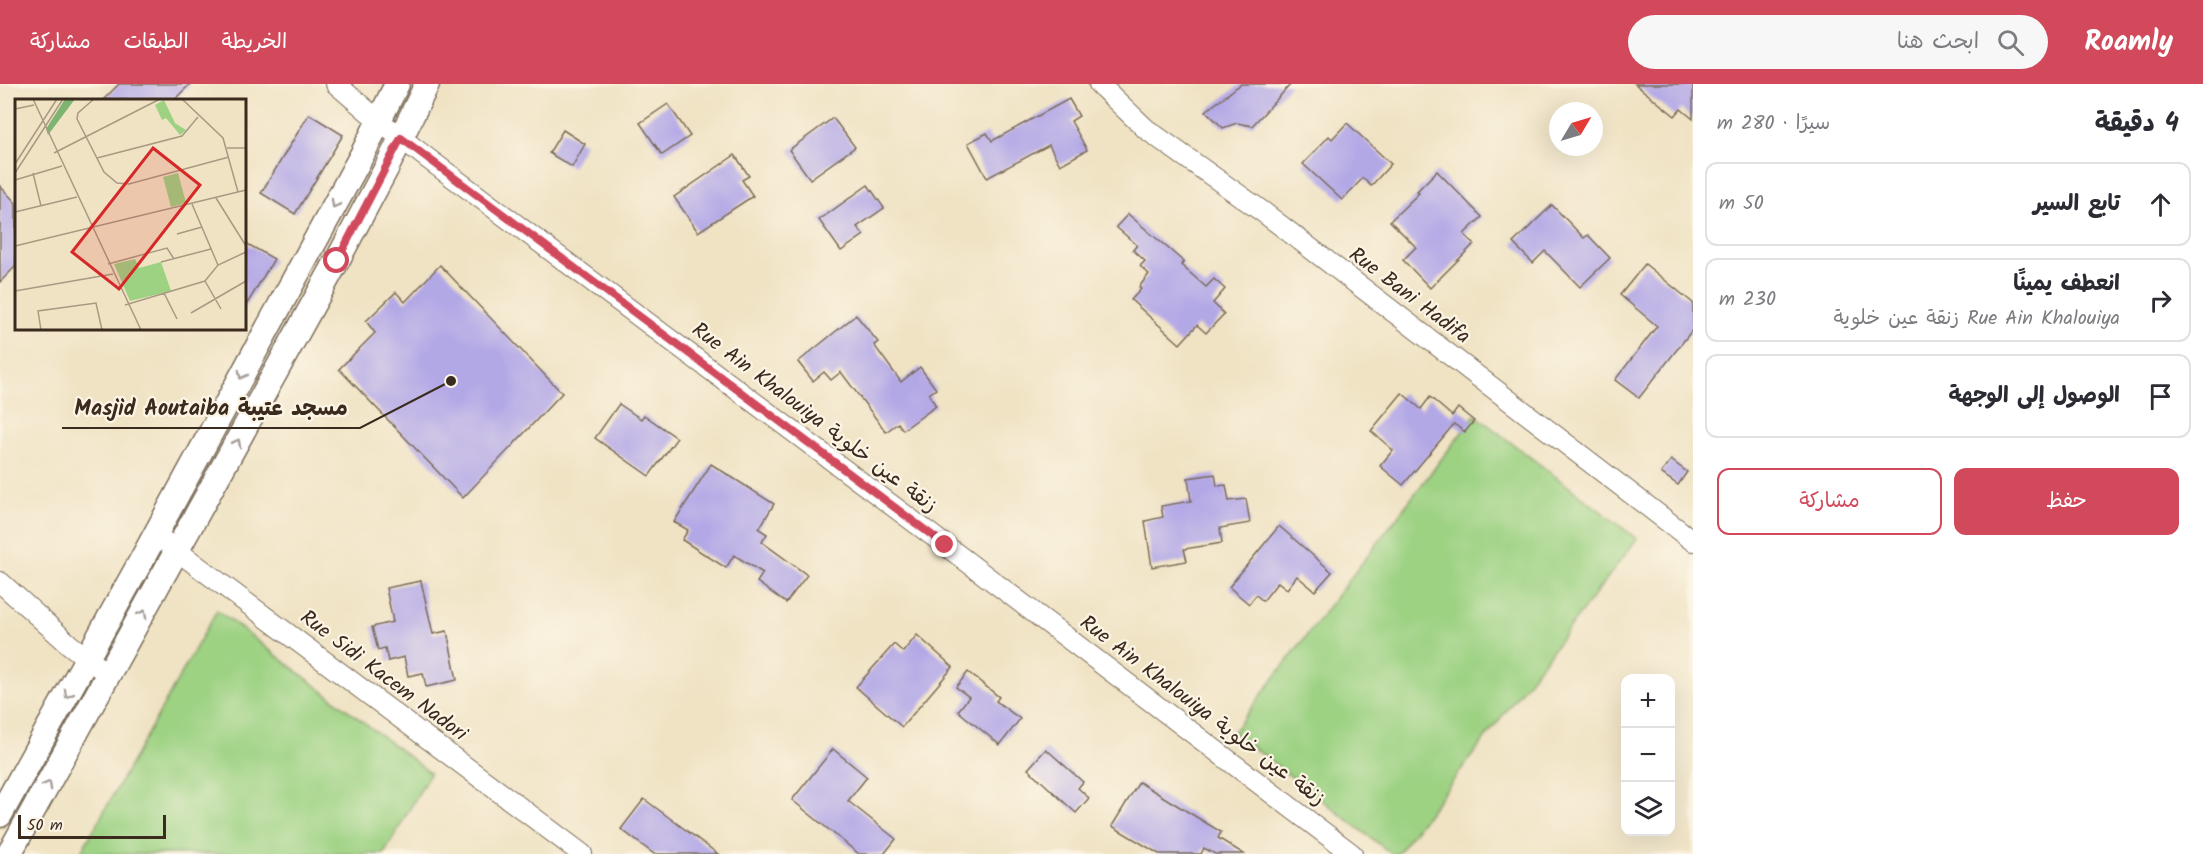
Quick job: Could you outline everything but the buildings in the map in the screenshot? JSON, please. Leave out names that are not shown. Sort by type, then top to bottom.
[{"type":"street","name":"Rue Ain Khalouiya زنقة عين خلوية","points":[[336,84],[401,138],[945,545],[1352,854]]},
{"type":"street","points":[[0,815],[156,535],[397,84]]},
{"type":"street","points":[[9,854],[331,271],[427,84]]},
{"type":"street","name":"Rue Bani Hadifa","points":[[1099,84],[1146,129],[1272,219],[1693,541]]},
{"type":"street","name":"Rue Sidi Kacem Nadori","points":[[156,535],[582,854]]},
{"type":"street","points":[[0,582],[87,659],[109,675]]},
{"type":"green space","points":[[1475,415],[1637,539],[1397,854],[1392,854],[1233,732]]},
{"type":"green space","points":[[217,610],[430,773],[384,854],[80,854]]},
{"type":"place","name":"Masjid Aoutaiba مسجد عتيبة","points":[[451,381]]},
{"type":"route","points":[[337,261],[401,138],[945,545]]}]
